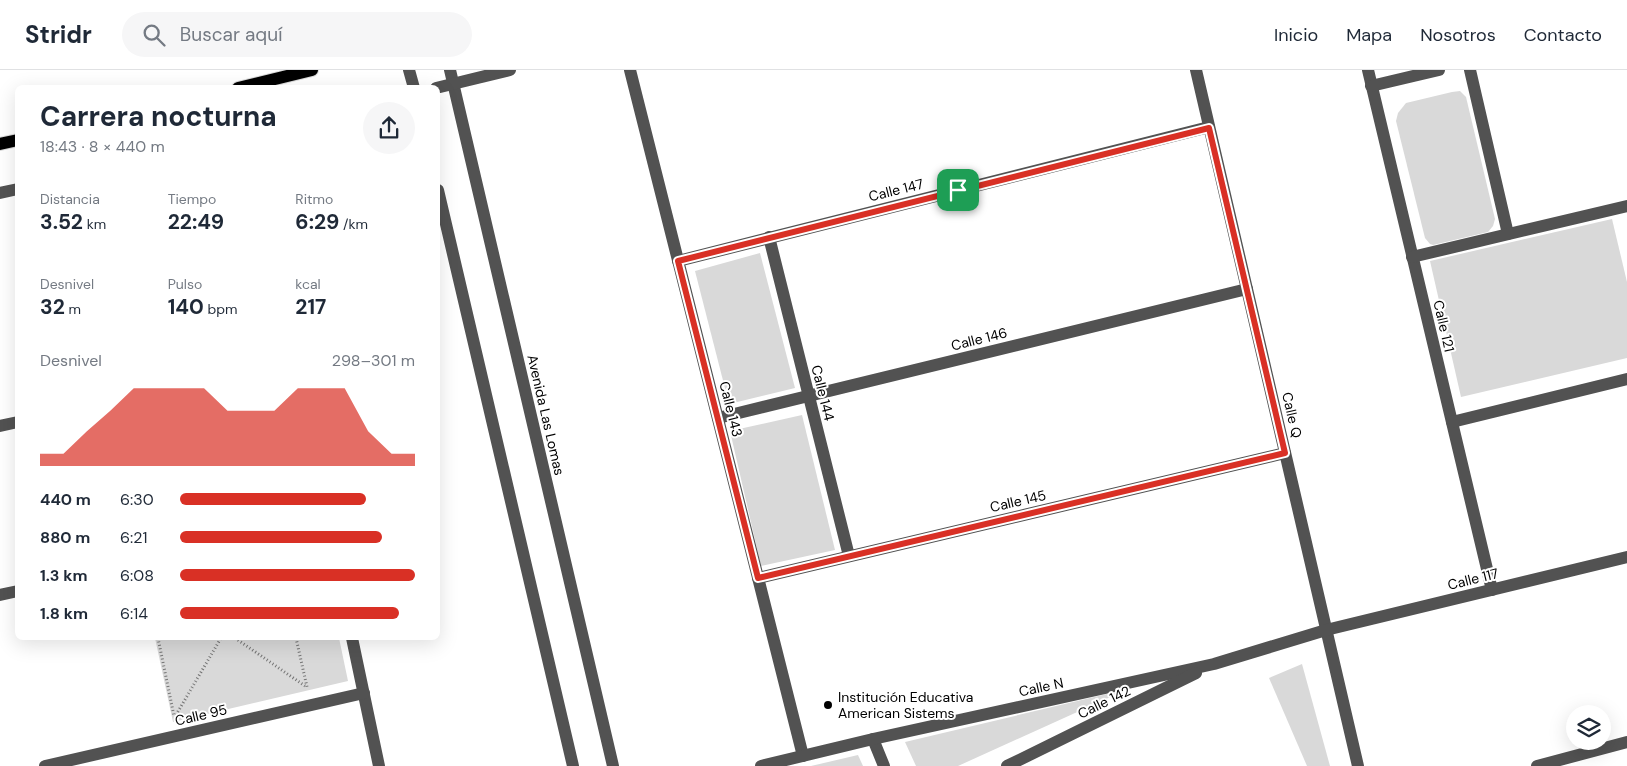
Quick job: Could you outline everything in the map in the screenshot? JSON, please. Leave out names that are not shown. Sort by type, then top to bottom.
[{"type":"main road","points":[[250,85],[312,70]]},
{"type":"main road","points":[[0,144],[15,141]]},
{"type":"street","points":[[409,70],[413,85]]},
{"type":"street","name":"Avenida Las Lomas","points":[[450,70],[613,766]]},
{"type":"street","points":[[440,87],[510,70]]},
{"type":"street","name":"Calle 143","points":[[630,70],[803,756]]},
{"type":"street","name":"Calle Q","points":[[1196,70],[1358,766]]},
{"type":"street","name":"Calle 121","points":[[1368,70],[1492,590]]},
{"type":"street","points":[[1371,86],[1439,70]]},
{"type":"street","points":[[1470,70],[1508,234]]},
{"type":"street","name":"Calle 147","points":[[678,261],[1209,128]]},
{"type":"street","points":[[0,193],[15,190]]},
{"type":"street","points":[[440,199],[573,766]]},
{"type":"street","points":[[1412,257],[1627,206]]},
{"type":"street","name":"Calle 144","points":[[769,237],[849,556]]},
{"type":"street","name":"Calle 146","points":[[718,418],[1247,290]]},
{"type":"street","points":[[1452,422],[1627,379]]},
{"type":"street","points":[[0,426],[15,423]]},
{"type":"street","name":"Calle 145","points":[[758,578],[1285,453]]},
{"type":"street","name":"Calle 117","points":[[1326,630],[1627,557]]},
{"type":"street","points":[[0,595],[15,591]]},
{"type":"street","name":"Calle N","points":[[761,766],[872,739],[1214,664],[1326,630]]},
{"type":"street","points":[[352,640],[379,766]]},
{"type":"street","name":"Calle 142","points":[[1007,766],[1214,664]]},
{"type":"street","name":"Calle 95","points":[[45,766],[364,693]]},
{"type":"street","points":[[872,739],[884,766]]},
{"type":"street","points":[[1537,766],[1627,742]]},
{"type":"path","points":[[158,640],[175,718]]},
{"type":"path","points":[[175,718],[220,640]]},
{"type":"path","points":[[238,640],[308,687]]},
{"type":"path","points":[[296,640],[308,687]]},
{"type":"path","points":[[298,690],[308,687]]},
{"type":"path","points":[[175,718],[184,716]]},
{"type":"shaded area","points":[[1460,91],[1466,97],[1495,219],[1493,226],[1488,232],[1433,245],[1425,238],[1396,121],[1398,113],[1406,103]]},
{"type":"shaded area","points":[[1612,219],[1627,282],[1627,358],[1461,397],[1430,261]]},
{"type":"shaded area","points":[[760,253],[795,388],[729,404],[695,271]]},
{"type":"shaded area","points":[[802,415],[835,550],[761,566],[730,431]]},
{"type":"shaded area","points":[[155,640],[339,640],[348,681],[173,722]]},
{"type":"shaded area","points":[[1302,664],[1330,766],[1307,766],[1269,678]]},
{"type":"shaded area","points":[[1128,689],[958,766],[916,766],[905,742]]},
{"type":"shaded area","points":[[858,755],[863,766],[811,766]]},
{"type":"place","name":"Institución Educativa American Sistems","points":[[828,705]]},
{"type":"route","points":[[1209,128],[1285,453],[758,578],[678,261],[958,190],[1209,128]]}]
